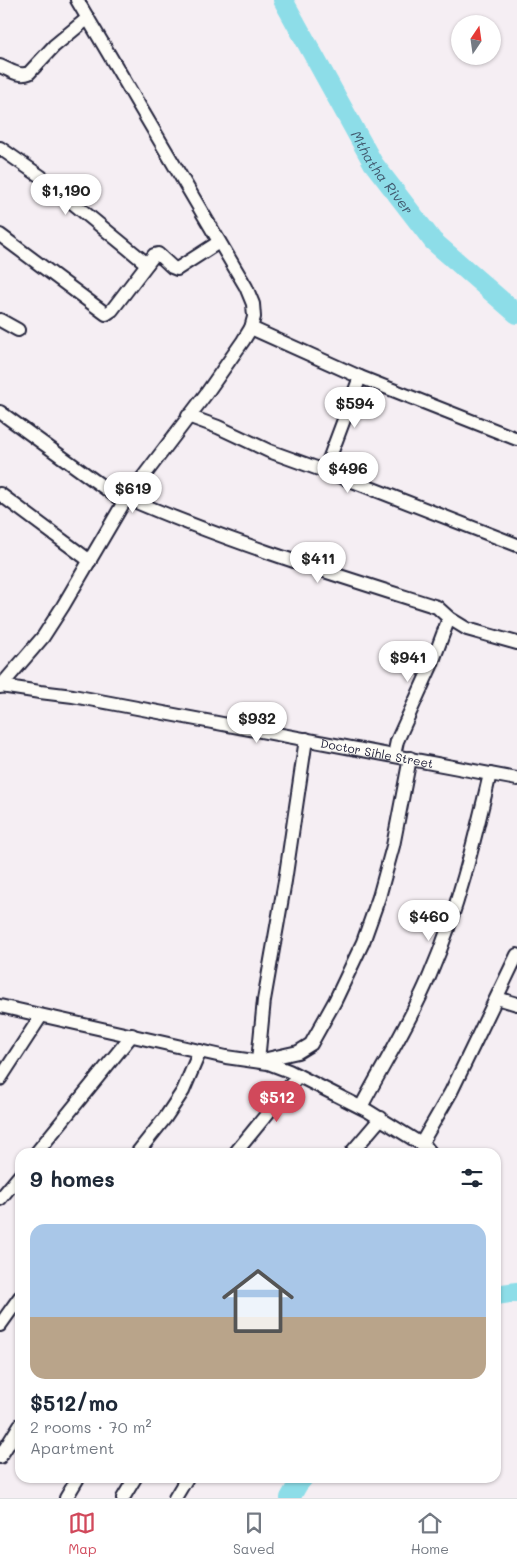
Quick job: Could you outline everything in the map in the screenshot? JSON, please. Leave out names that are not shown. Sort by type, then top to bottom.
[{"type":"street","points":[[0,686],[43,637],[126,500],[206,394],[250,328],[254,317],[253,304],[246,287],[77,0]]},
{"type":"street","points":[[0,66],[17,73],[29,73],[54,46],[88,18]]},
{"type":"street","points":[[0,148],[40,176],[147,264]]},
{"type":"street","points":[[0,236],[106,314],[112,310],[154,255],[158,254],[177,270],[219,242]]},
{"type":"street","points":[[0,320],[18,330]]},
{"type":"street","points":[[250,328],[360,377],[517,439]]},
{"type":"street","points":[[325,470],[360,377]]},
{"type":"street","points":[[0,412],[126,500],[252,547],[438,607],[449,618],[468,629],[517,644]]},
{"type":"street","points":[[188,416],[213,424],[269,451],[325,470],[517,545]]},
{"type":"street","points":[[0,494],[90,561]]},
{"type":"street","points":[[394,755],[401,731],[428,672],[449,618]]},
{"type":"street","name":"Doctor Sihle Street","points":[[0,686],[73,696],[517,779]]},
{"type":"street","points":[[258,1061],[264,1000],[306,739]]},
{"type":"street","points":[[258,1061],[298,1052],[306,1048],[316,1037],[331,1008],[363,942],[379,897],[393,846],[410,758]]},
{"type":"street","points":[[360,1107],[420,999],[439,954],[462,885],[490,774]]},
{"type":"street","points":[[0,1006],[239,1060],[268,1063],[381,1118],[426,1148],[517,955]]},
{"type":"street","points":[[497,998],[517,1004]]},
{"type":"street","points":[[0,1079],[40,1016]]},
{"type":"street","points":[[40,1148],[132,1035]]},
{"type":"street","points":[[141,1148],[183,1091],[200,1051]]},
{"type":"street","points":[[239,1148],[298,1076]]},
{"type":"street","points":[[355,1148],[381,1118]]},
{"type":"street","points":[[0,1199],[15,1180]]},
{"type":"street","points":[[0,1325],[15,1304]]},
{"type":"street","points":[[0,1457],[15,1433]]},
{"type":"street","points":[[66,1498],[75,1483]]},
{"type":"street","points":[[123,1498],[132,1483]]},
{"type":"street","points":[[175,1498],[184,1483]]},
{"type":"waterway","name":"Mthatha River","points":[[283,0],[373,163],[433,241],[517,314]]},
{"type":"waterway","name":"Mthatha River","points":[[501,1294],[517,1292]]},
{"type":"waterway","name":"Mthatha River","points":[[290,1498],[299,1483]]}]
